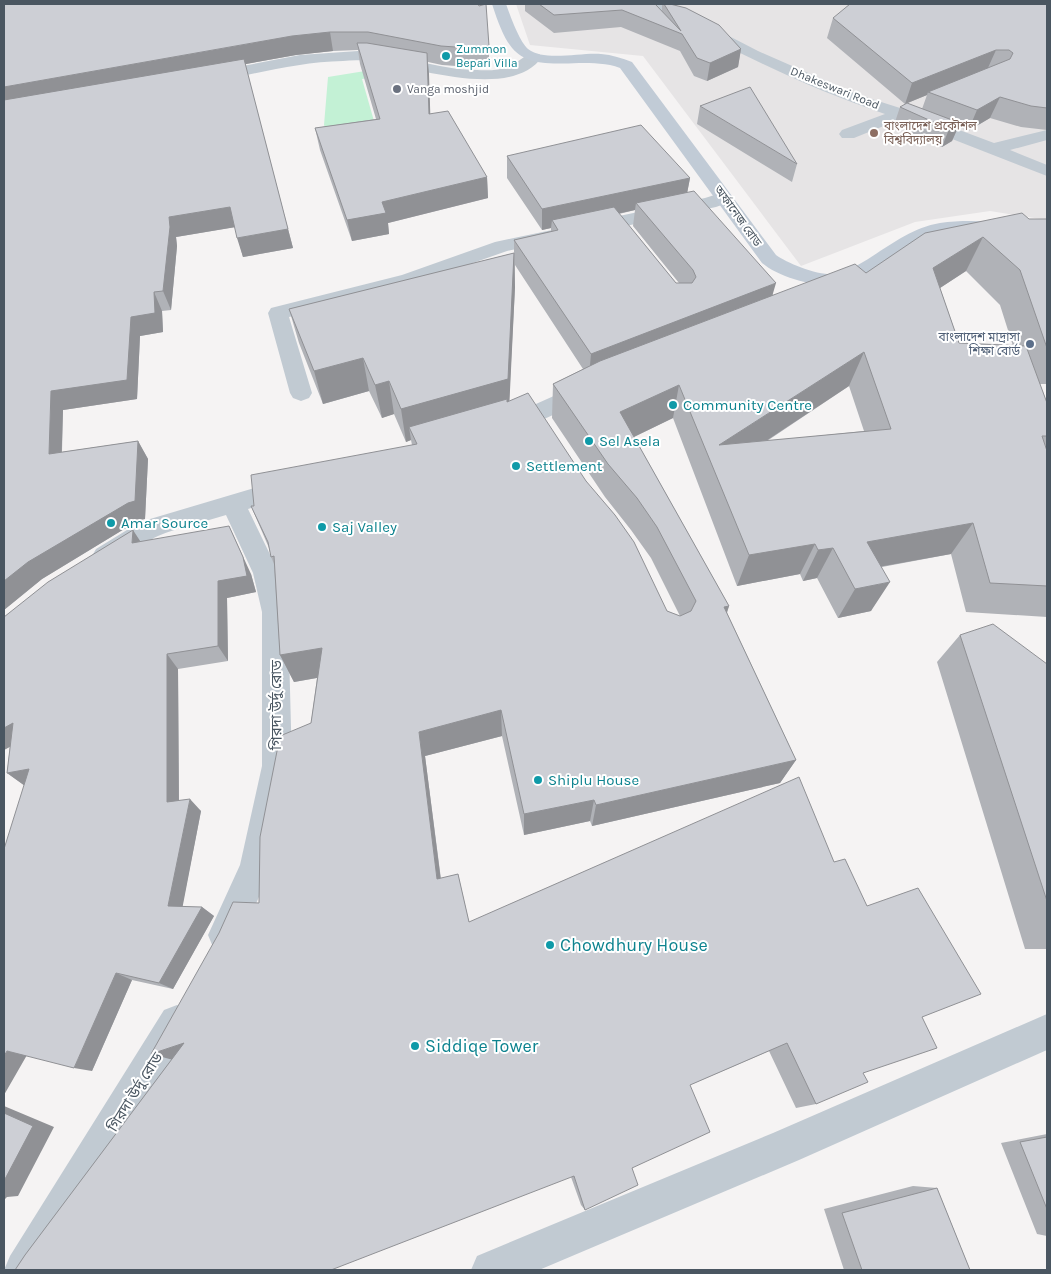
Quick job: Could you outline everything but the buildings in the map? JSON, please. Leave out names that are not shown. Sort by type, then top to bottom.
[{"type":"main road","points":[[499,4],[504,19],[521,51],[534,57]]},
{"type":"main road","name":"অর্ফানেজ রোড","points":[[534,57],[608,59],[626,65],[772,262],[812,286],[844,280],[921,235],[940,229],[977,228],[1047,231]]},
{"type":"street","name":"Dhakeswari Road","points":[[656,4],[753,54],[850,97],[929,123],[1047,171]]},
{"type":"street","points":[[200,79],[312,58],[371,57],[469,76],[488,75],[514,71],[534,57]]},
{"type":"street","points":[[848,134],[927,103]]},
{"type":"street","points":[[993,149],[1047,135]]},
{"type":"street","points":[[301,393],[278,313],[410,278],[502,246],[622,228],[724,198]]},
{"type":"street","points":[[488,428],[535,414],[596,385]]},
{"type":"street","points":[[535,414],[550,437]]},
{"type":"street","points":[[84,569],[148,530],[309,480]]},
{"type":"street","name":"গিরদা উর্দু রোড","points":[[211,959],[256,867],[277,766],[276,612],[266,573],[233,504]]},
{"type":"street","name":"গিরদা উর্দু রোড","points":[[24,1270],[156,1061],[193,993]]},
{"type":"street","points":[[490,1270],[786,1148],[1047,1032]]},
{"type":"shaded area","name":"বাংলাদেশ প্রকৌশল বিশ্ববিদ্যালয়","points":[[516,4],[1047,4],[1047,220],[990,211],[915,222],[801,266],[643,56],[530,45]]},
{"type":"green space","points":[[402,65],[415,71],[362,79],[378,135],[333,143],[324,125],[328,77]]},
{"type":"place","name":"Zummon Bepari Villa","points":[[446,56]]},
{"type":"place","name":"Vanga moshjid","points":[[397,89]]},
{"type":"place","name":"বাংলাদেশ প্রকৌশল বিশ্ববিদ্যালয়","points":[[874,133]]},
{"type":"place","name":"বাংলাদেশ মাদ্রাসা শিক্ষা বোর্ড","points":[[1030,344]]},
{"type":"place","name":"Community Centre","points":[[673,405]]},
{"type":"place","name":"Sel Asela","points":[[589,441]]},
{"type":"place","name":"Settlement","points":[[516,466]]},
{"type":"place","name":"Amar Source","points":[[111,523]]},
{"type":"place","name":"Saj Valley","points":[[322,527]]},
{"type":"place","name":"Shiplu House","points":[[538,780]]},
{"type":"place","name":"Chowdhury House","points":[[550,945]]},
{"type":"place","name":"Siddiqe Tower","points":[[415,1046]]}]
